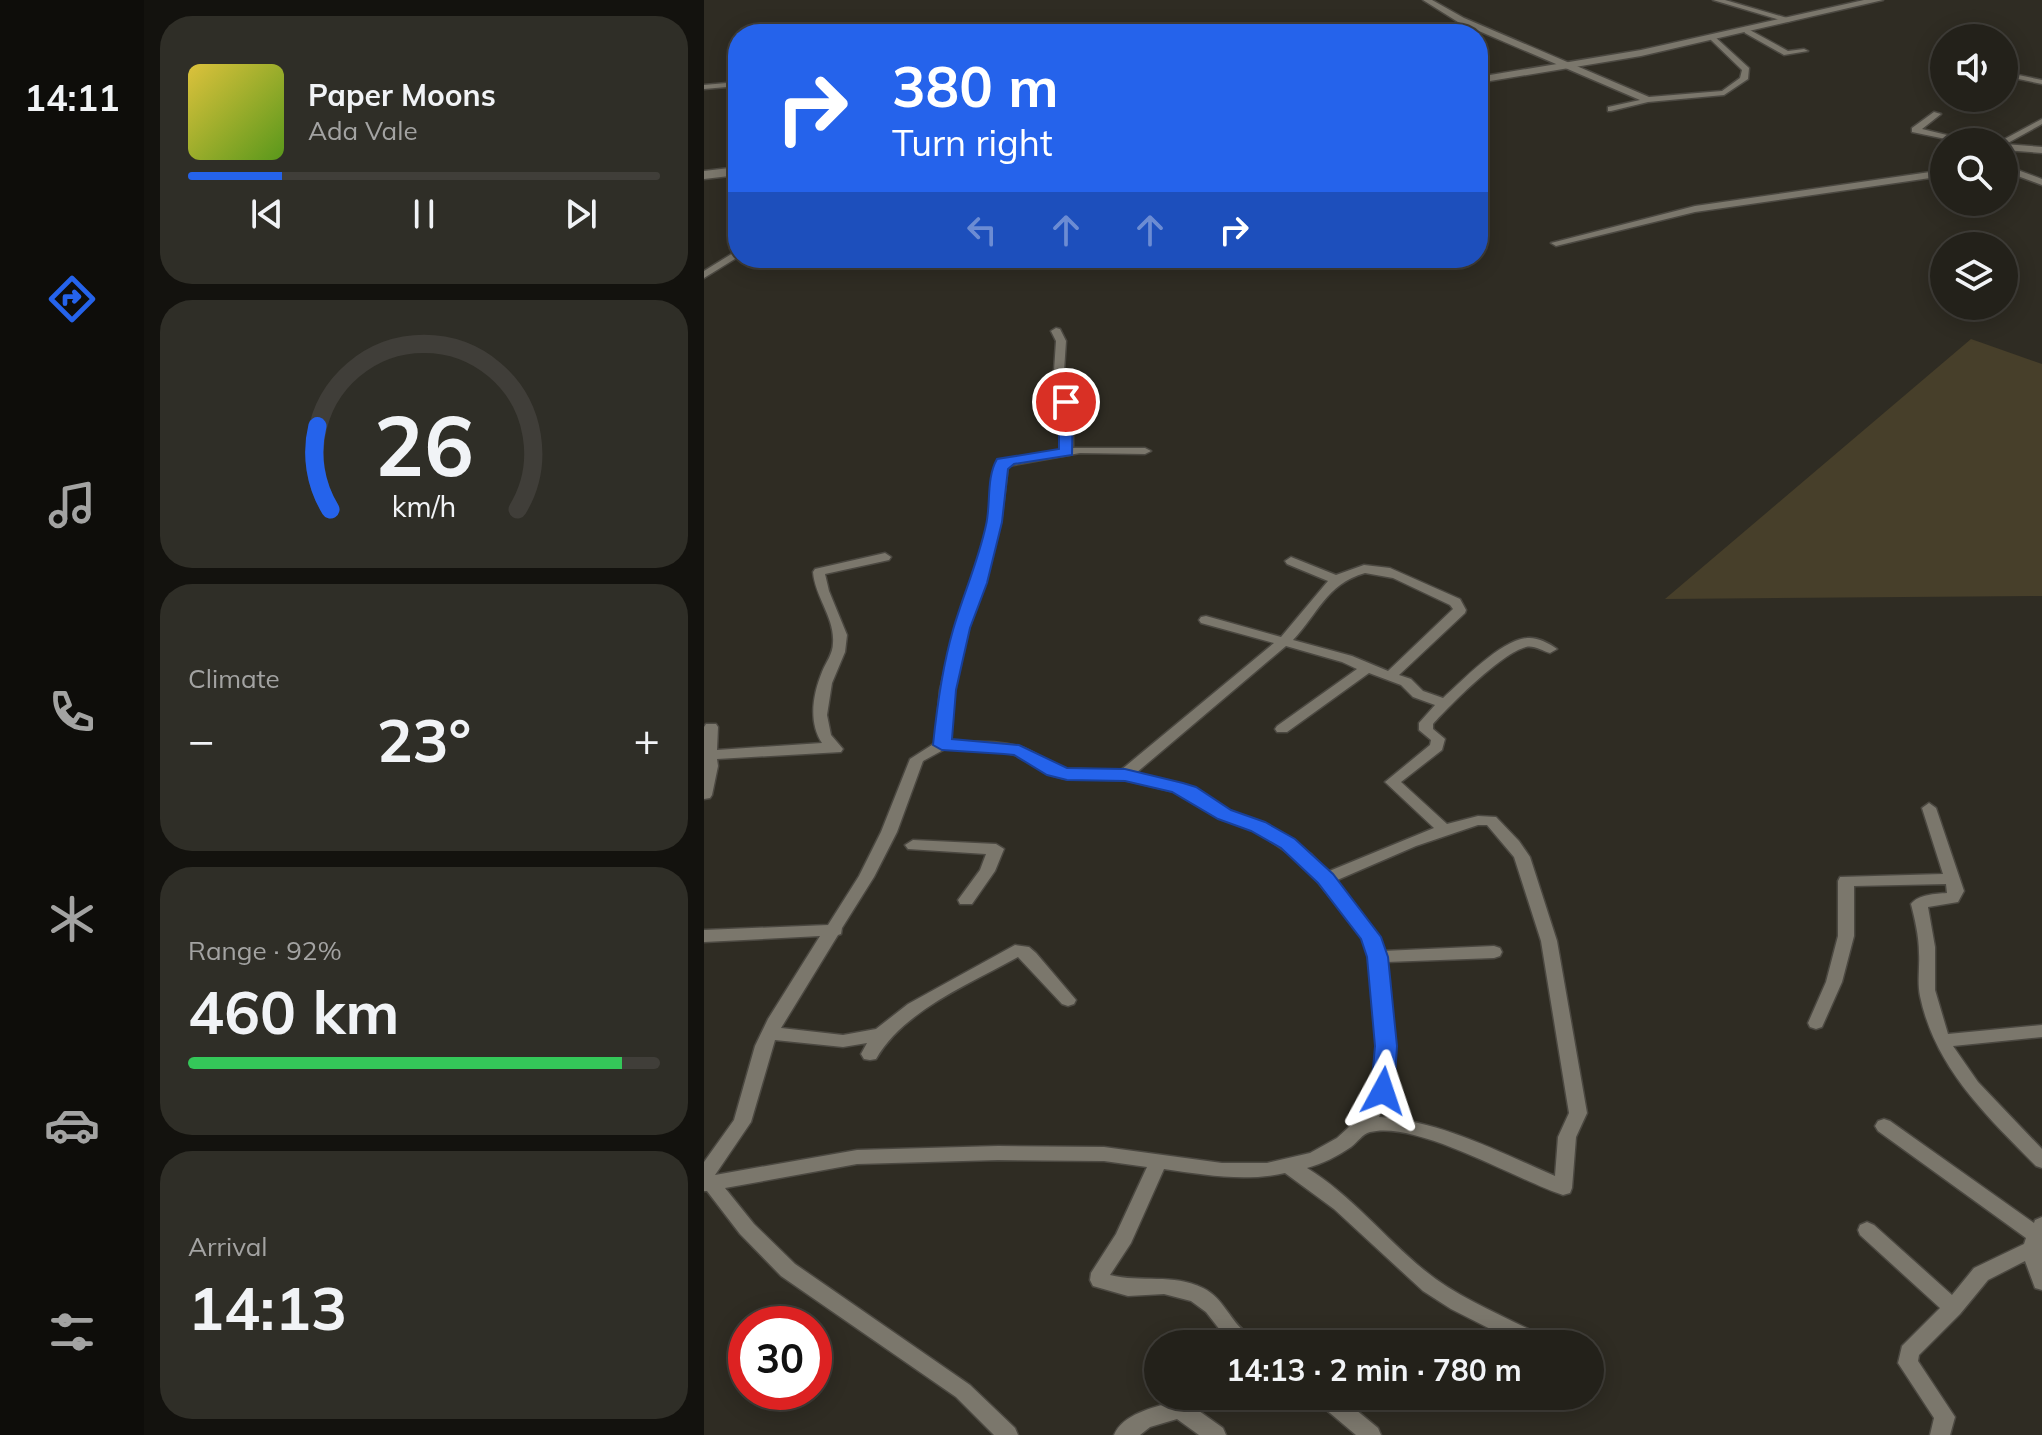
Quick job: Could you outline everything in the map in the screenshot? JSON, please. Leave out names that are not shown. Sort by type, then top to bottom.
[{"type":"street","points":[[1427,0],[1470,24]]},
{"type":"street","points":[[1717,0],[1790,20]]},
{"type":"street","points":[[1488,78],[1714,38],[1878,0]]},
{"type":"street","points":[[1488,31],[1648,100]]},
{"type":"street","points":[[1748,31],[1787,53],[1804,51]]},
{"type":"street","points":[[1611,109],[1648,100],[1718,95],[1730,91],[1747,74],[1743,64],[1714,38]]},
{"type":"street","points":[[2018,77],[2042,82]]},
{"type":"street","points":[[704,87],[728,85]]},
{"type":"street","points":[[1930,133],[1915,130],[1937,114]]},
{"type":"street","points":[[2018,136],[2042,121]]},
{"type":"street","points":[[2018,147],[2042,150]]},
{"type":"street","points":[[704,175],[728,172]]},
{"type":"street","points":[[2018,173],[2042,182]]},
{"type":"street","points":[[1556,243],[1715,205],[1930,175]]},
{"type":"street","points":[[704,275],[728,259]]},
{"type":"street","points":[[1056,331],[1061,341],[1059,371],[1066,402],[1067,452]]},
{"type":"street","points":[[942,745],[947,690],[962,628],[979,583],[995,522],[1003,463],[1067,452],[1145,451]]},
{"type":"street","points":[[706,755],[835,748],[826,743],[820,731],[825,686],[840,643],[838,627],[823,595],[819,572],[885,557]]},
{"type":"street","points":[[1291,561],[1337,580]]},
{"type":"street","points":[[1125,775],[1284,641],[1299,625],[1316,597],[1337,580],[1359,570],[1377,569],[1459,606],[1459,613],[1390,676]]},
{"type":"street","points":[[1206,620],[1284,641],[1390,676],[1406,682],[1418,694],[1445,704]]},
{"type":"street","points":[[1445,830],[1392,782],[1437,747],[1438,739],[1425,727],[1445,704],[1523,642],[1550,649]]},
{"type":"street","points":[[1282,729],[1367,668]]},
{"type":"street","points":[[704,796],[711,766],[706,755],[711,727]]},
{"type":"street","points":[[942,745],[977,745],[1019,751],[1054,771],[1125,775],[1189,791],[1224,814],[1258,826],[1288,844],[1326,879],[1370,937],[1377,957],[1386,1046],[1383,1091],[1368,1121],[1343,1143],[1315,1159],[1290,1167],[1222,1170],[1104,1154],[857,1157],[706,1181],[742,1122],[770,1033],[835,930],[889,832],[917,759],[942,745]]},
{"type":"street","points":[[1929,808],[1956,891],[1952,898],[1933,899],[1919,904],[1927,945],[1926,991],[1944,1049],[1960,1074],[2042,1161]]},
{"type":"street","points":[[1326,879],[1475,819],[1491,820],[1522,857],[1549,941],[1578,1113],[1567,1137],[1563,1188],[1411,1126],[1373,1122],[1360,1128]]},
{"type":"street","points":[[913,845],[996,849],[987,871],[966,900]]},
{"type":"street","points":[[1816,1023],[1834,982],[1846,936],[1846,881],[1952,879]]},
{"type":"street","points":[[704,936],[835,930]]},
{"type":"street","points":[[870,1054],[881,1035],[914,1008],[1015,951],[1023,951],[1030,957],[1068,1000]]},
{"type":"street","points":[[1377,957],[1494,952]]},
{"type":"street","points":[[1942,1041],[2042,1031]]},
{"type":"street","points":[[770,1033],[843,1041],[881,1035]]},
{"type":"street","points":[[1884,1126],[2037,1236],[2042,1282]]},
{"type":"street","points":[[1159,1161],[1128,1230],[1099,1277],[1128,1288],[1164,1286],[1197,1294],[1213,1306],[1234,1330]]},
{"type":"street","points":[[1290,1167],[1332,1196],[1421,1279],[1513,1330]]},
{"type":"street","points":[[706,1181],[788,1270],[963,1391],[1008,1435]]},
{"type":"street","points":[[1867,1230],[1953,1308]]},
{"type":"street","points":[[1940,1435],[1945,1417],[1908,1363],[1909,1352],[1953,1308],[1981,1274],[2037,1236]]},
{"type":"street","points":[[1124,1435],[1144,1420],[1167,1410]]},
{"type":"street","points":[[1190,1410],[1216,1435]]},
{"type":"street","points":[[1341,1410],[1371,1435]]},
{"type":"shaded area","points":[[1971,339],[2042,364],[2042,596],[1665,599]]},
{"type":"route","points":[[1066,402],[1067,452],[1012,460],[1003,463],[1000,469],[995,522],[979,583],[962,628],[947,690],[942,745],[1004,748],[1033,757],[1054,771],[1086,776],[1125,775],[1189,791],[1212,808],[1258,826],[1306,858],[1359,920],[1370,937],[1377,957],[1386,1046],[1383,1091]]}]
